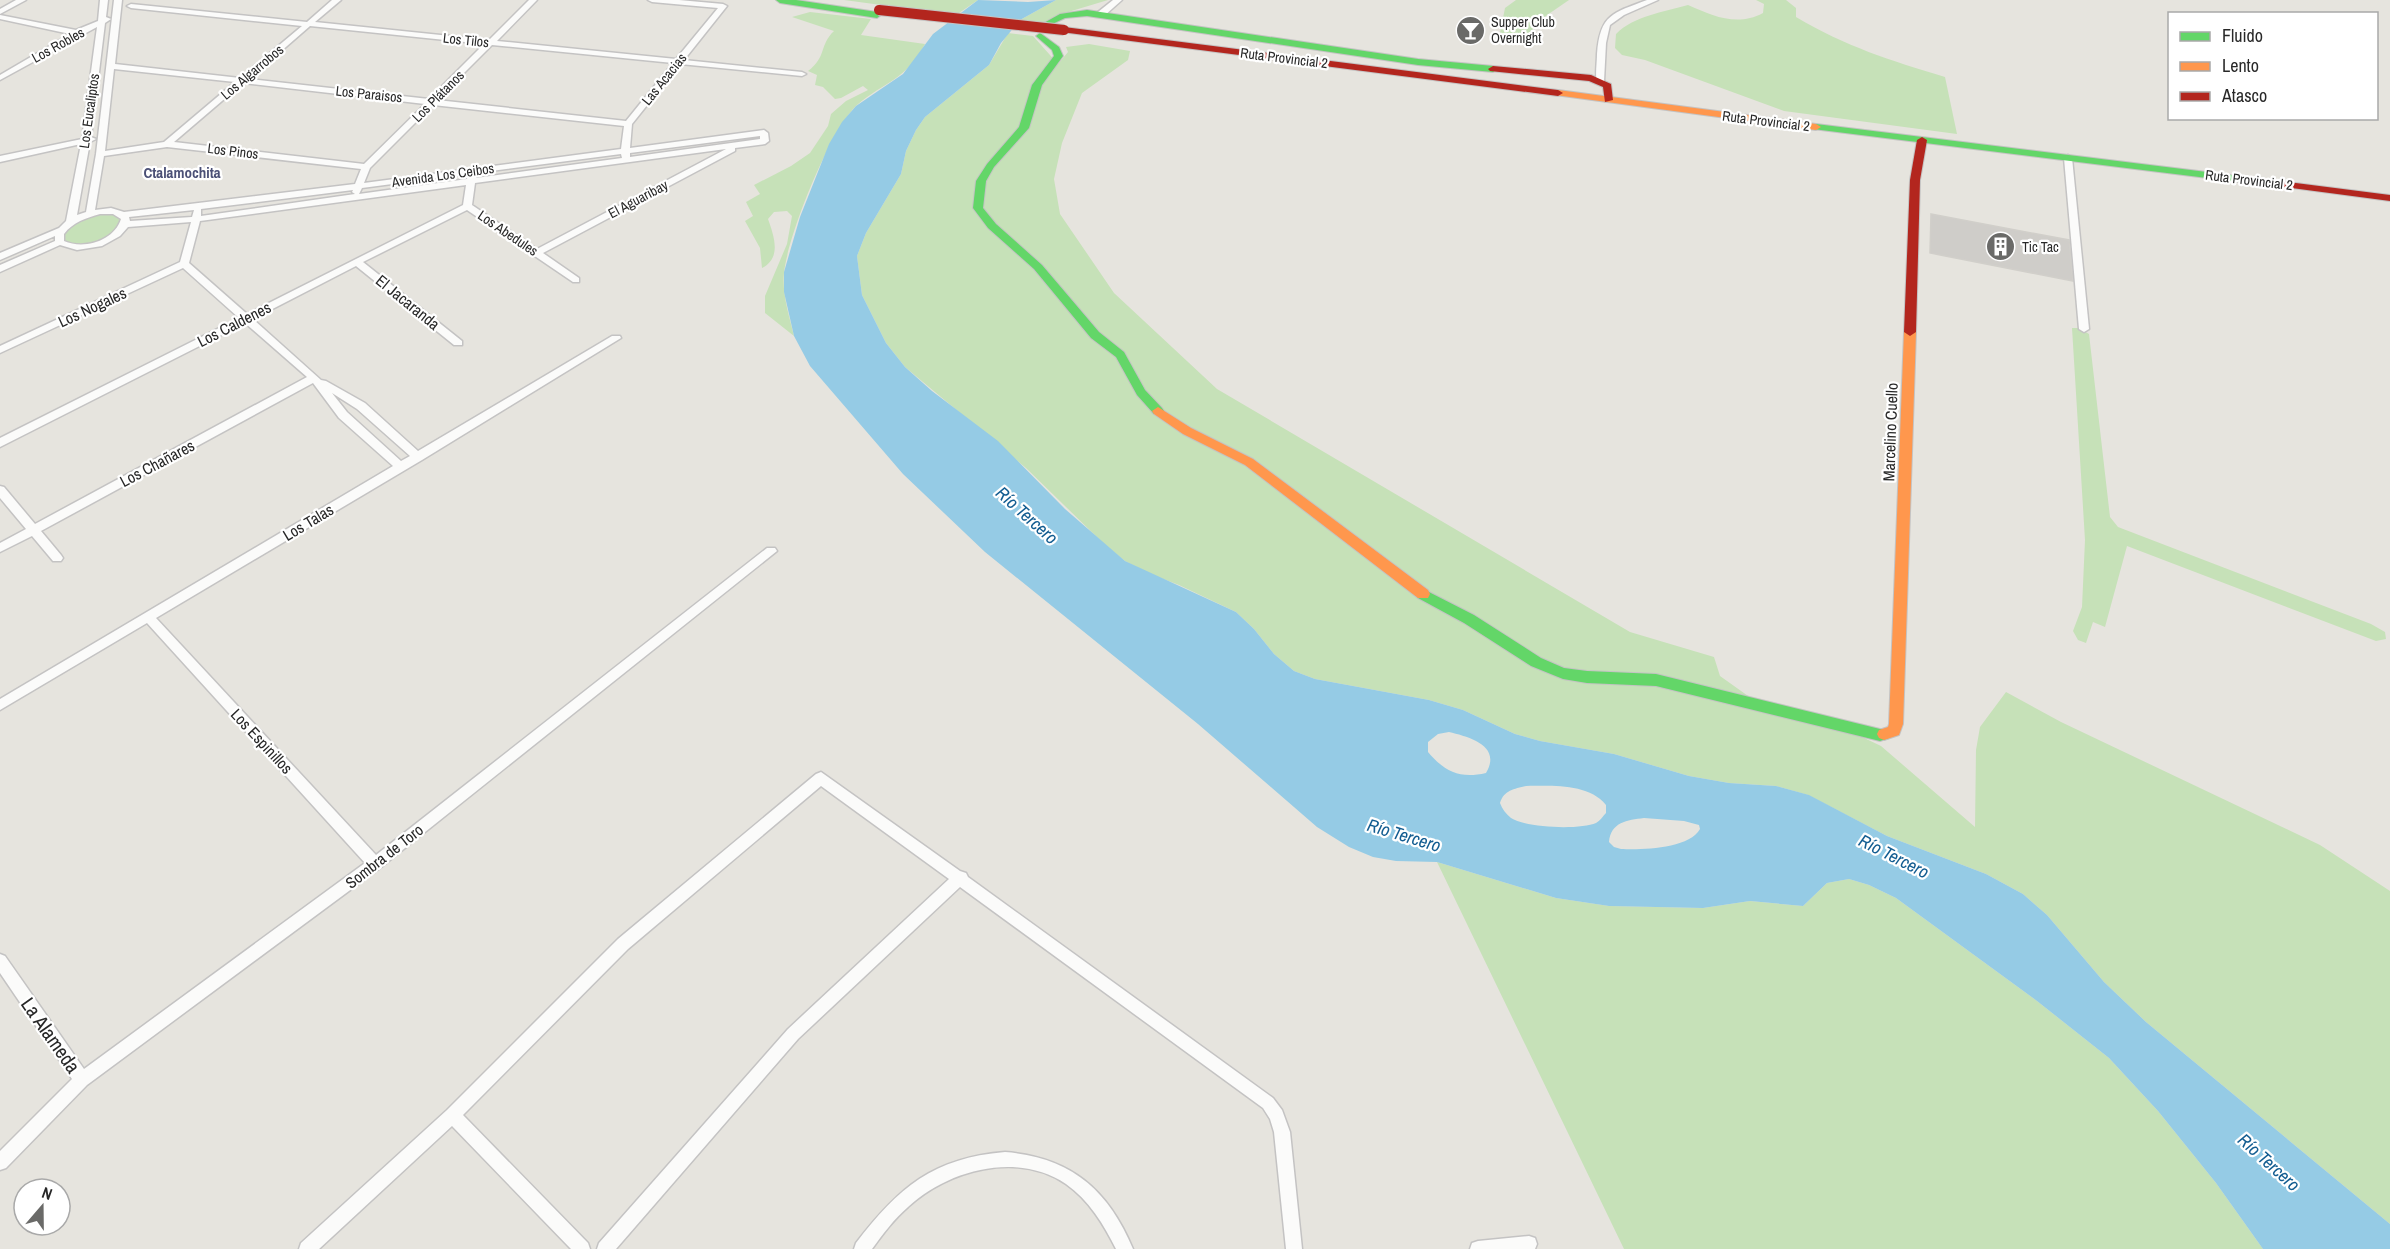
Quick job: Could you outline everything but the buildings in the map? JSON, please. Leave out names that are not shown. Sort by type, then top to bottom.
[{"type":"street","points":[[0,12],[22,0]]},
{"type":"street","points":[[131,6],[140,0]]},
{"type":"street","name":"Los Algarrobos","points":[[167,144],[337,0]]},
{"type":"street","name":"Los Plátanos","points":[[354,198],[366,167],[533,0]]},
{"type":"street","name":"Las Acacias","points":[[628,124],[723,6],[652,0]]},
{"type":"street","name":"Ruta Provincial 2","points":[[780,0],[878,13],[1143,40],[2390,198]]},
{"type":"street","name":"Ruta Provincial 2","points":[[791,0],[878,13]]},
{"type":"street","points":[[1101,14],[1118,0]]},
{"type":"street","points":[[1600,81],[1604,32],[1607,24],[1614,18],[1654,0]]},
{"type":"street","name":"Los Robles","points":[[104,2],[117,6],[131,6]]},
{"type":"street","name":"Los Eucaliptos","points":[[71,221],[86,141],[104,2]]},
{"type":"street","name":"Los Robles","points":[[0,78],[102,21],[117,6]]},
{"type":"street","name":"Los Eucaliptos","points":[[90,213],[100,154],[117,6]]},
{"type":"street","name":"Los Tilos","points":[[131,6],[802,74]]},
{"type":"street","name":"Marcelino Cuello","points":[[1101,14],[1073,14],[1055,18],[1043,30],[1059,56],[1037,85],[1024,128],[990,166],[981,181],[978,208],[992,226],[1038,267],[1064,295],[1095,335],[1120,355],[1140,392],[1158,411],[1187,431],[1249,462],[1426,596],[1469,619],[1536,662],[1563,673],[1587,677],[1656,681],[1692,687],[1880,735],[1894,730],[1896,724],[1915,180],[1922,140]]},
{"type":"street","points":[[1101,14],[1269,42],[1407,60],[1580,76],[1600,81],[1608,86],[1608,100]]},
{"type":"street","points":[[0,17],[77,33]]},
{"type":"street","name":"Los Paraisos","points":[[110,66],[628,124]]},
{"type":"street","points":[[626,155],[628,124]]},
{"type":"street","points":[[0,159],[102,137]]},
{"type":"street","name":"Avenida Los Ceibos","points":[[124,219],[199,207],[357,187],[471,176],[626,155],[764,137],[740,144],[626,155]]},
{"type":"street","name":"Los Pinos","points":[[100,154],[167,144],[366,167]]},
{"type":"street","name":"El Aguaribay","points":[[537,253],[740,144]]},
{"type":"street","points":[[2068,158],[2084,329]]},
{"type":"street","name":"Avenida Los Ceibos","points":[[124,219],[195,219],[354,198],[471,176]]},
{"type":"street","name":"Los Abedules","points":[[471,176],[467,206],[576,280]]},
{"type":"street","name":"Los Caldenes","points":[[0,443],[467,206]]},
{"type":"street","points":[[199,207],[184,264],[314,378],[343,415],[401,466]]},
{"type":"street","points":[[0,257],[61,230],[71,221],[90,213],[109,211],[124,219],[108,239],[89,246],[71,247],[60,242],[0,269]]},
{"type":"street","points":[[60,242],[58,238],[61,230]]},
{"type":"street","name":"El Jacaranda","points":[[357,262],[458,343]]},
{"type":"street","name":"Los Nogales","points":[[0,350],[184,264]]},
{"type":"street","name":"Los Talas","points":[[0,705],[616,338]]},
{"type":"street","points":[[314,378],[361,406],[418,457]]},
{"type":"street","name":"Los Chañares","points":[[0,548],[314,378]]},
{"type":"street","points":[[0,490],[57,558]]},
{"type":"street","name":"Sombra de Toro","points":[[0,1162],[82,1080],[375,864],[771,551]]},
{"type":"street","name":"Los Espinillos","points":[[148,617],[375,864]]},
{"type":"street","points":[[307,1249],[452,1115],[623,944],[821,778],[1268,1103],[1277,1115],[1282,1132],[1294,1249]]},
{"type":"street","points":[[604,1249],[793,1034],[961,878]]},
{"type":"street","name":"La Alameda","points":[[0,961],[82,1080]]},
{"type":"street","points":[[452,1115],[582,1249]]},
{"type":"street","points":[[862,1249],[903,1200],[924,1184],[952,1169],[980,1161],[1010,1159],[1039,1164],[1070,1177],[1092,1197],[1110,1220],[1125,1249]]},
{"type":"street","points":[[1478,1249],[1529,1244]]},
{"type":"green space","points":[[844,0],[978,0],[956,15]]},
{"type":"green space","points":[[1056,0],[1108,0],[1055,16],[1042,24],[1020,20]]},
{"type":"green space","points":[[1516,0],[1569,0],[1537,22],[1526,42],[1499,38],[1505,8]]},
{"type":"green space","points":[[1756,0],[1786,0],[1796,8],[1796,17],[1833,37],[1945,77],[1957,134],[1784,111],[1645,60],[1622,55],[1615,48],[1616,34],[1631,23],[1649,15],[1688,5],[1716,16],[1734,20],[1744,19],[1763,13],[1764,4]]},
{"type":"green space","points":[[810,12],[871,19],[861,35],[925,44],[910,66],[857,105],[846,118],[823,159],[793,234],[784,273],[785,297],[794,336],[765,313],[765,296],[787,244],[792,216],[787,211],[774,212],[768,219],[775,246],[772,259],[762,268],[760,248],[745,221],[753,216],[746,202],[760,194],[754,185],[791,166],[810,153],[828,126],[831,114],[846,101],[868,90],[863,86],[835,99],[823,87],[815,85],[817,75],[808,71],[818,61],[826,41],[834,31],[792,17]]},
{"type":"green space","points":[[1008,33],[1033,36],[1058,64],[1068,52],[1066,47],[1089,44],[1130,51],[1128,60],[1082,93],[1062,143],[1054,179],[1060,214],[1114,293],[1217,389],[1630,632],[1714,657],[1720,676],[1772,713],[1860,736],[1881,746],[1975,827],[1976,750],[1980,727],[2006,692],[2061,722],[2320,845],[2390,891],[2390,1224],[2146,1022],[2104,982],[2047,915],[2023,894],[1986,874],[1887,836],[1808,795],[1776,786],[1729,783],[1689,776],[1614,754],[1540,741],[1515,734],[1463,710],[1429,700],[1315,679],[1294,671],[1274,654],[1254,629],[1236,612],[1150,574],[1125,561],[1104,544],[1026,468],[905,367],[886,343],[862,295],[857,256],[866,233],[901,174],[906,151],[916,130],[925,117],[989,65]]},
{"type":"green space","points":[[100,211],[123,215],[116,235],[89,246],[64,245],[61,230]]},
{"type":"green space","points":[[2072,328],[2079,328],[2089,334],[2110,517],[2118,527],[2371,624],[2385,632],[2386,639],[2376,641],[2127,546],[2105,627],[2093,622],[2086,643],[2078,640],[2073,631],[2082,607],[2085,540]]},
{"type":"green space","points":[[1437,862],[1556,898],[1609,906],[1703,908],[1750,901],[1803,906],[1827,883],[1849,879],[1869,885],[1896,898],[2037,1001],[2109,1058],[2158,1111],[2216,1183],[2263,1249],[1624,1249]]},
{"type":"water","name":"Río Tercero","points":[[978,0],[1028,2],[1056,0],[1020,20],[1001,43],[989,65],[925,117],[916,130],[906,151],[901,174],[866,233],[857,256],[862,295],[886,343],[905,367],[932,391],[998,441],[1065,509],[1125,561],[1236,612],[1254,629],[1274,654],[1294,671],[1315,679],[1429,700],[1463,710],[1515,734],[1540,741],[1614,754],[1689,776],[1729,783],[1776,786],[1809,795],[1887,836],[1986,874],[2023,894],[2047,915],[2104,982],[2146,1022],[2390,1224],[2390,1249],[2263,1249],[2216,1183],[2158,1111],[2109,1058],[2037,1001],[1896,898],[1869,885],[1849,879],[1827,883],[1803,906],[1750,901],[1703,908],[1609,906],[1556,898],[1437,862],[1396,861],[1373,857],[1349,847],[1317,827],[1198,724],[985,552],[903,474],[810,366],[794,336],[784,292],[784,272],[800,217],[829,144],[842,122],[856,106],[903,74],[933,34]],"holes":[[[1449,732],[1474,740],[1487,749],[1490,764],[1486,773],[1468,775],[1454,772],[1441,765],[1428,752],[1428,742],[1438,734]],[[1526,786],[1558,786],[1579,789],[1598,798],[1606,805],[1606,813],[1596,823],[1578,827],[1528,824],[1511,818],[1500,803],[1507,793]],[[1644,818],[1684,821],[1699,825],[1700,829],[1686,841],[1664,847],[1640,849],[1614,847],[1609,842],[1610,835],[1616,826],[1626,821]]]},
{"type":"traffic: fast","points":[[780,0],[877,15]]},
{"type":"traffic: fast","points":[[1046,24],[1063,16],[1087,13],[1418,62],[1493,69]]},
{"type":"traffic: fast","points":[[1040,36],[1056,49],[1059,56],[1037,85],[1024,128],[990,166],[981,181],[978,208],[992,226],[1038,267],[1095,335],[1120,355],[1141,392],[1158,411]]},
{"type":"traffic: fast","points":[[1816,127],[2280,184]]},
{"type":"traffic: fast","points":[[1423,594],[1469,619],[1536,662],[1563,673],[1587,677],[1656,680],[1880,735],[1884,734]]},
{"type":"traffic: slow","points":[[1558,93],[1816,127]]},
{"type":"traffic: slow","points":[[1884,734],[1894,731],[1896,724],[1910,332]]},
{"type":"traffic: slow","points":[[1158,411],[1187,431],[1249,462],[1423,594]]},
{"type":"traffic: jam","points":[[879,10],[1064,30]]},
{"type":"traffic: jam","points":[[1064,30],[1558,93]]},
{"type":"traffic: jam","points":[[1493,69],[1591,78],[1608,86],[1608,100]]},
{"type":"traffic: jam","points":[[1910,332],[1915,180],[1922,140]]},
{"type":"traffic: jam","points":[[2280,184],[2390,198]]},
{"type":"place","name":"Supper Club Overnight","points":[[1470,30]]},
{"type":"place","name":"Tic Tac","points":[[2001,247]]},
{"type":"district","name":"Ctalamochita","points":[[182,172]]}]
